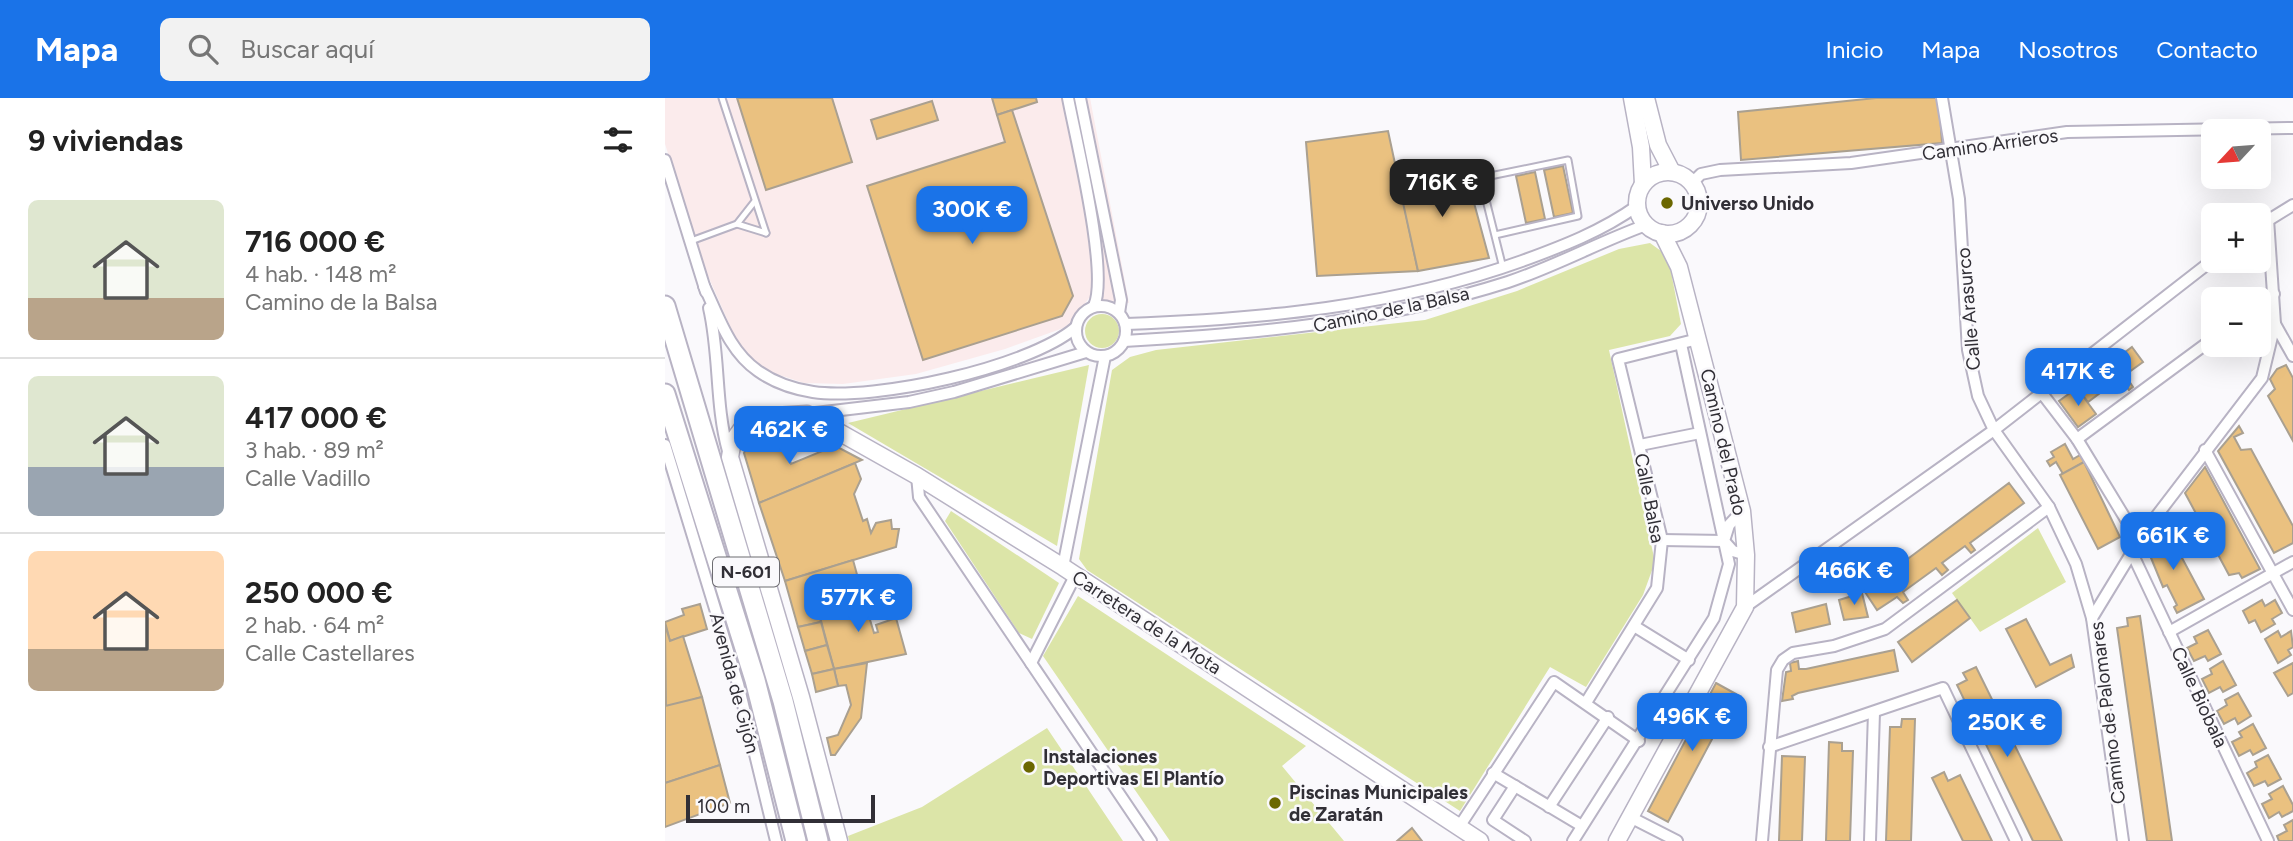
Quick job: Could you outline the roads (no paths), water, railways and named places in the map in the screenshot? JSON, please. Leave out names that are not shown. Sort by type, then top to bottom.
[{"type":"highway","name":"N-601","points":[[665,306],[779,688],[818,841]]},
{"type":"highway","name":"N-601","points":[[665,394],[755,680],[796,841]]},
{"type":"main road","points":[[1632,98],[1641,147],[1643,184],[1637,206],[1646,225],[1662,233],[1683,230],[1696,218],[1699,200],[1692,183],[1672,172],[1658,145],[1646,98]]},
{"type":"main road","points":[[1643,184],[1656,174],[1672,172]]},
{"type":"main road","name":"Camino del Prado","points":[[1679,267],[1683,230]]},
{"type":"main road","name":"Camino del Prado","points":[[1617,841],[1745,607],[1746,555],[1742,511],[1679,267],[1662,233]]},
{"type":"main road","points":[[807,414],[758,417],[743,427],[733,441],[730,457],[801,697],[838,841]]},
{"type":"main road","name":"Carretera de la Mota","points":[[807,414],[917,475],[1069,571],[1481,841]]},
{"type":"street","points":[[1068,98],[1098,263],[1098,296],[1094,306]]},
{"type":"street","points":[[1080,98],[1119,290],[1119,313]]},
{"type":"street","name":"Calle Arasurco","points":[[1942,98],[1959,199],[1968,350],[1978,396],[1993,430],[2049,507],[2076,564],[2092,618]]},
{"type":"street","name":"Camino Arrieros","points":[[1692,183],[1702,174],[1720,170],[1850,163],[2067,132],[2293,128]]},
{"type":"street","points":[[665,160],[705,286],[715,331],[722,423],[730,457]]},
{"type":"street","points":[[2271,219],[2293,205]]},
{"type":"street","name":"Camino de la Balsa","points":[[1126,324],[1228,320],[1354,305],[1437,288],[1560,247],[1614,222],[1637,206]]},
{"type":"street","name":"Camino de la Balsa","points":[[1124,341],[1225,337],[1366,318],[1442,302],[1566,260],[1646,225]]},
{"type":"street","points":[[1745,607],[1993,430],[2201,269]]},
{"type":"street","name":"Camino de Palomares","points":[[2123,841],[2092,618],[2139,541],[2204,450],[2262,379],[2275,324],[2271,273]]},
{"type":"street","points":[[705,286],[735,350],[758,371],[787,386],[815,392],[850,393],[907,386],[959,375],[1036,350],[1062,339],[1076,328]]},
{"type":"street","points":[[807,414],[909,401],[954,392],[1086,352],[1105,356],[1117,351],[1124,341],[1126,324],[1119,313],[1107,306],[1094,306],[1081,314],[1076,328],[1077,341],[1086,352]]},
{"type":"street","points":[[2275,324],[2293,356]]},
{"type":"street","name":"Calle Balsa","points":[[1587,701],[1657,588],[1662,540],[1618,359],[1698,339]]},
{"type":"street","points":[[1573,841],[1714,618],[1729,564],[1681,344]]},
{"type":"street","points":[[2077,439],[2201,348]]},
{"type":"street","points":[[1031,663],[1069,571],[1105,356]]},
{"type":"street","points":[[2041,392],[2077,439],[2139,541]]},
{"type":"street","points":[[1640,445],[1700,433]]},
{"type":"street","name":"Avenida de Gijón","points":[[665,445],[738,684],[776,841]]},
{"type":"street","points":[[2204,450],[2293,610]]},
{"type":"street","points":[[917,475],[919,497],[1151,841]]},
{"type":"street","points":[[1762,841],[1777,670],[1783,660],[1793,653],[1834,646],[1885,629],[2049,507]]},
{"type":"street","points":[[1724,541],[1730,525],[1742,511]]},
{"type":"street","points":[[1662,540],[1724,541],[1733,551],[1746,555]]},
{"type":"street","name":"Calle Biobala","points":[[2132,553],[2268,841]]},
{"type":"street","points":[[2169,632],[2293,562]]},
{"type":"street","points":[[1634,626],[1689,660]]},
{"type":"street","points":[[1459,827],[1555,682],[1587,701],[1639,740]]},
{"type":"street","points":[[1769,747],[1943,688],[2016,841]]},
{"type":"street","points":[[1870,841],[1874,712]]},
{"type":"street","points":[[1549,807],[1608,717]]},
{"type":"street","points":[[1493,773],[1582,827]]},
{"type":"street","points":[[1515,786],[1493,820],[1525,841]]},
{"type":"street","points":[[1630,817],[1677,841]]},
{"type":"lane","points":[[722,98],[766,233],[737,225]]},
{"type":"lane","points":[[1495,235],[1578,216],[1568,160],[1490,176],[1483,188],[1503,268]]},
{"type":"lane","points":[[691,241],[737,225],[755,201]]},
{"type":"place","name":"Universo Unido","points":[[1667,203]]},
{"type":"place","name":"Instalaciones Deportivas El Plantío","points":[[1029,767]]},
{"type":"place","name":"Piscinas Municipales de Zaratán","points":[[1275,803]]}]
